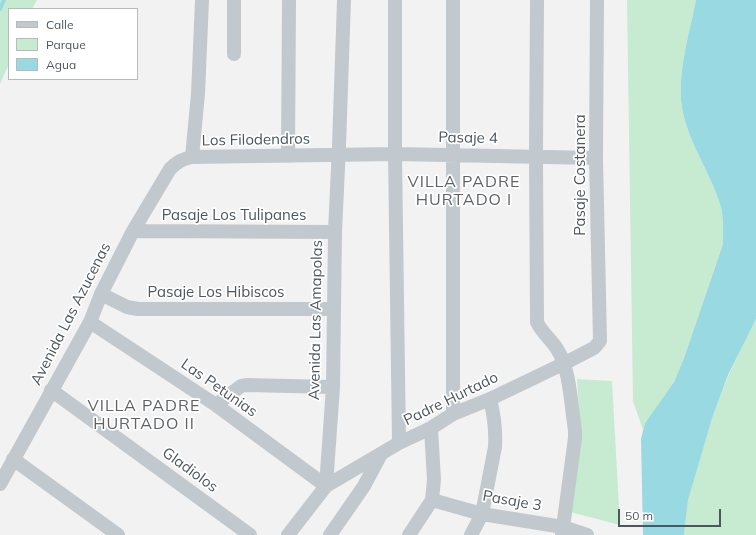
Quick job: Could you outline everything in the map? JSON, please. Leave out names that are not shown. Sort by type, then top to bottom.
[{"type":"street","points":[[192,157],[198,94],[202,0]]},
{"type":"street","points":[[234,0],[234,54]]},
{"type":"street","points":[[288,156],[290,0]]},
{"type":"street","name":"Avenida Las Amapolas","points":[[326,486],[333,387],[335,232],[344,0]]},
{"type":"street","points":[[395,0],[395,154],[399,443]]},
{"type":"street","points":[[453,0],[453,414]]},
{"type":"street","points":[[537,0],[537,322],[539,327],[557,349],[567,375],[575,438],[562,531]]},
{"type":"street","name":"Pasaje Costanera","points":[[594,348],[600,341],[596,158],[597,0]]},
{"type":"street","name":"Pasaje 4","points":[[338,156],[395,154],[596,158]]},
{"type":"street","name":"Los Filodendros","points":[[176,163],[182,159],[192,157],[338,156]]},
{"type":"street","name":"Avenida Las Azucenas","points":[[0,484],[90,322],[133,231],[170,169],[176,163]]},
{"type":"street","name":"Pasaje Los Tulipanes","points":[[133,231],[335,232]]},
{"type":"street","name":"Pasaje Los Hibiscos","points":[[102,294],[127,307],[138,309],[334,309]]},
{"type":"street","name":"Las Petunias","points":[[90,322],[216,405],[326,486]]},
{"type":"street","name":"Padre Hurtado","points":[[326,486],[399,443],[431,428],[453,414],[490,399],[594,348]]},
{"type":"street","points":[[216,405],[241,386],[246,385],[333,387]]},
{"type":"street","name":"Gladiolos","points":[[51,390],[250,535]]},
{"type":"street","points":[[472,535],[482,514],[496,437],[490,399]]},
{"type":"street","points":[[409,535],[432,500],[434,480],[431,428]]},
{"type":"street","points":[[330,535],[364,486],[381,454]]},
{"type":"street","points":[[13,459],[118,535]]},
{"type":"street","points":[[288,535],[326,486]]},
{"type":"street","name":"Pasaje 3","points":[[432,500],[482,514],[587,535]]},
{"type":"green space","points":[[0,0],[37,0],[33,8],[8,8],[8,66],[0,84]]},
{"type":"green space","points":[[627,0],[696,0],[682,68],[682,108],[689,133],[716,192],[720,204],[723,224],[723,244],[684,358],[674,382],[645,423],[643,430],[633,401]]},
{"type":"green space","points":[[756,319],[756,535],[684,535],[688,499],[700,452],[725,384]]},
{"type":"green space","points":[[577,379],[612,381],[620,525],[570,512],[580,428]]},
{"type":"water","points":[[696,0],[756,0],[756,319],[728,375],[712,418],[688,500],[684,535],[643,535],[641,439],[645,423],[674,382],[684,358],[723,244],[723,219],[720,204],[711,180],[689,133],[682,108],[682,68]]},
{"type":"waterway","points":[[0,9],[4,0]]},
{"type":"district","name":"VILLA PADRE HURTADO I","points":[[464,191]]},
{"type":"district","name":"VILLA PADRE HURTADO II","points":[[144,415]]}]
